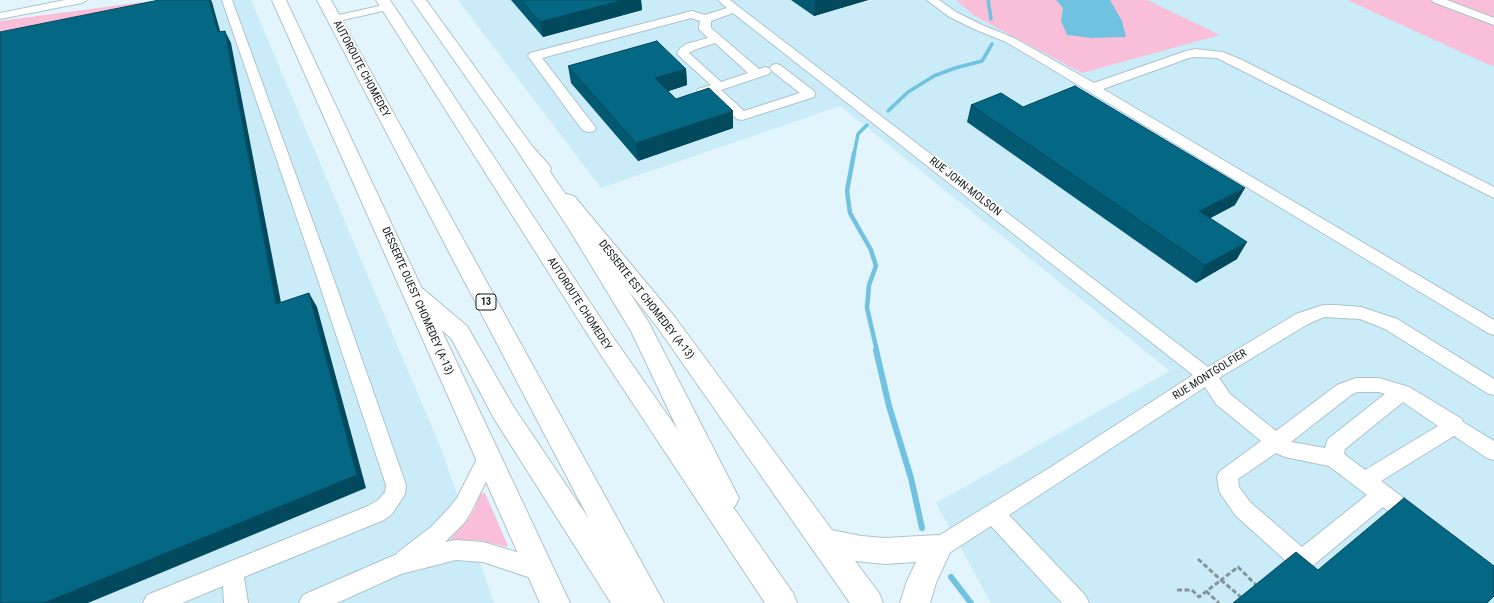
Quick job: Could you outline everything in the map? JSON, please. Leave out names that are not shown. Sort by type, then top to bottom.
[{"type":"main road","name":"DESSERTE OUEST CHOMEDEY (A-13)","points":[[279,0],[555,603]]},
{"type":"main road","name":"AUTOROUTE CHOMEDEY","points":[[324,0],[649,603]]},
{"type":"main road","name":"DESSERTE EST CHOMEDEY (A-13)","points":[[419,0],[526,150],[666,322],[868,603]]},
{"type":"main road","name":"AUTOROUTE CHOMEDEY","points":[[385,4],[605,343],[759,567],[782,603]]},
{"type":"main road","points":[[526,150],[578,227],[641,329],[759,567]]},
{"type":"main road","points":[[415,295],[459,332],[504,413],[628,603]]},
{"type":"main road","points":[[823,541],[861,549],[885,551],[938,548],[922,581],[914,603]]},
{"type":"street","points":[[0,16],[82,0]]},
{"type":"street","points":[[155,603],[376,513],[385,507],[395,494],[396,485],[227,0]]},
{"type":"street","name":"RUE JOHN-MOLSON","points":[[723,0],[1207,376],[1223,399],[1285,450],[1334,458]]},
{"type":"street","points":[[932,0],[952,14],[978,27],[1010,40],[1494,328]]},
{"type":"street","points":[[1437,0],[1494,22]]},
{"type":"street","points":[[334,19],[385,4]]},
{"type":"street","points":[[589,128],[584,124],[534,56],[692,14],[705,18],[736,9]]},
{"type":"street","points":[[705,18],[705,29],[757,74]]},
{"type":"street","points":[[717,39],[690,48],[684,51],[683,54],[742,116],[809,94],[776,68]]},
{"type":"street","points":[[1092,88],[1186,55],[1195,53],[1219,55],[1238,63],[1494,193]]},
{"type":"street","points":[[693,95],[802,60]]},
{"type":"street","name":"RUE MONTGOLFIER","points":[[938,548],[1207,376],[1302,319],[1323,311],[1335,310],[1361,313],[1391,324],[1494,388]]},
{"type":"street","points":[[1382,495],[1302,560],[1243,509],[1232,495],[1227,484],[1227,478],[1231,472],[1276,442],[1344,390],[1356,385],[1379,385],[1402,392],[1494,452]]},
{"type":"street","points":[[1402,392],[1335,445],[1334,458],[1426,527]]},
{"type":"street","points":[[1364,481],[1455,426]]},
{"type":"street","points":[[399,564],[439,534],[457,515],[464,505],[488,457]]},
{"type":"street","points":[[994,513],[1077,603]]},
{"type":"street","points":[[311,603],[399,564],[445,552],[468,550],[483,552],[540,570]]},
{"type":"street","points":[[232,571],[236,603]]},
{"type":"path","points":[[1198,559],[1242,598]]},
{"type":"path","points":[[1177,590],[1192,590],[1199,597],[1238,567],[1258,586]]},
{"type":"path","points":[[1206,591],[1219,603]]},
{"type":"shaded area","points":[[198,0],[251,0],[442,451],[494,603],[0,603],[0,43]]},
{"type":"shaded area","points":[[458,0],[1347,0],[1494,66],[1494,603],[991,603],[936,503],[1170,371],[840,106],[601,188]]},
{"type":"shaded area","points":[[956,0],[1147,0],[1220,35],[1082,73],[975,16]]},
{"type":"shaded area","points":[[1347,0],[1494,0],[1494,66],[1485,63]]},
{"type":"shaded area","points":[[142,2],[148,11],[0,43],[0,21]]},
{"type":"shaded area","points":[[485,493],[508,546],[506,547],[483,541],[471,540],[454,542],[451,538],[474,510],[480,494]]},
{"type":"water","points":[[1056,0],[1110,0],[1122,21],[1126,37],[1092,38],[1067,35],[1061,21],[1063,8]]},
{"type":"building","points":[[159,0],[209,0],[218,32],[225,31],[276,304],[309,293],[357,475],[44,603],[0,603],[0,32]]},
{"type":"building","points":[[521,0],[623,0],[540,22]]},
{"type":"building","points":[[657,41],[686,69],[655,78],[676,99],[709,88],[733,111],[636,143],[568,66]]},
{"type":"building","points":[[1075,86],[1245,188],[1199,211],[1247,242],[1205,265],[971,105],[1001,93],[1023,107]]},
{"type":"building","points":[[1404,498],[1494,566],[1494,596],[1487,603],[1233,603],[1296,552],[1318,570]]},
{"type":"waterway","points":[[988,0],[991,19]]},
{"type":"waterway","points":[[888,111],[908,92],[934,76],[955,68],[982,61],[992,44]]},
{"type":"waterway","points":[[854,154],[858,134],[867,125]]},
{"type":"waterway","points":[[854,153],[847,191],[850,213],[871,250],[876,266],[869,285],[867,308],[877,351]]},
{"type":"waterway","points":[[876,350],[889,406],[911,478],[922,528]]},
{"type":"waterway","points":[[951,577],[971,603]]}]
